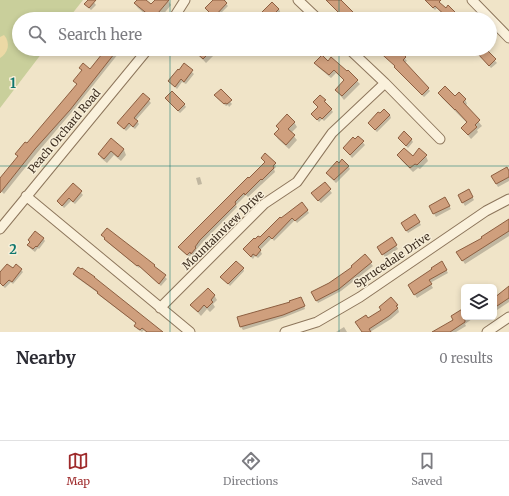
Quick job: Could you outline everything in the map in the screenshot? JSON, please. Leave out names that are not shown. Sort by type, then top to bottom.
[{"type":"street","points":[[177,12],[185,0]]},
{"type":"street","points":[[298,0],[311,12]]},
{"type":"street","points":[[472,0],[484,12]]},
{"type":"street","points":[[497,26],[509,38]]},
{"type":"street","name":"Peach Orchard Road","points":[[0,229],[142,56]]},
{"type":"street","points":[[356,56],[440,139]]},
{"type":"street","name":"Mountainview Drive","points":[[160,308],[264,204],[297,182],[332,133],[385,83]]},
{"type":"street","points":[[26,196],[190,332]]},
{"type":"street","name":"Sprucedale Drive","points":[[284,332],[317,322],[360,297],[486,211],[509,199]]},
{"type":"street","points":[[487,332],[509,317]]},
{"type":"green space","points":[[0,0],[83,0],[74,12],[12,12],[12,56],[40,56],[0,108]]},
{"type":"sand","points":[[4,35],[8,48],[0,58],[0,37]]},
{"type":"building","points":[[88,0],[96,0],[89,8],[84,4]]},
{"type":"building","points":[[137,0],[146,0],[151,4],[155,0],[169,0],[159,12],[145,12],[134,3]]},
{"type":"building","points":[[213,0],[224,0],[227,3],[219,12],[209,12],[205,8]]},
{"type":"building","points":[[326,0],[341,0],[353,12],[338,12]]},
{"type":"building","points":[[425,0],[441,0],[439,2],[446,8],[448,5],[455,12],[441,12],[435,6],[433,8]]},
{"type":"building","points":[[272,2],[279,9],[276,12],[262,12]]},
{"type":"building","points":[[100,56],[112,56],[70,110],[35,149],[0,193],[0,178],[18,156],[15,154],[25,142],[27,143],[77,84],[73,81],[82,70],[79,68],[83,63],[90,69]]},
{"type":"building","points":[[321,56],[328,61],[331,57],[358,80],[342,96],[335,90],[344,80],[334,70],[329,75],[314,63]]},
{"type":"building","points":[[384,56],[405,56],[406,57],[403,60],[429,88],[422,95],[394,67],[395,66]]},
{"type":"building","points":[[480,56],[493,56],[496,59],[489,66]]},
{"type":"building","points":[[184,63],[193,70],[184,82],[181,79],[175,87],[168,81]]},
{"type":"building","points":[[445,86],[455,96],[459,92],[466,99],[463,102],[480,120],[475,125],[477,127],[468,135],[461,128],[467,122],[438,93]]},
{"type":"building","points":[[221,89],[232,100],[227,104],[224,104],[214,95]]},
{"type":"building","points":[[172,91],[185,104],[178,111],[165,98]]},
{"type":"building","points":[[143,93],[150,99],[134,118],[138,121],[133,127],[129,123],[124,129],[117,123]]},
{"type":"building","points":[[320,95],[326,100],[324,101],[332,109],[322,119],[320,117],[317,120],[311,114],[318,107],[313,102]]},
{"type":"building","points":[[384,109],[390,115],[375,130],[368,123],[378,112],[380,113]]},
{"type":"building","points":[[287,114],[295,122],[288,129],[295,135],[286,145],[274,134],[279,129],[276,126]]},
{"type":"building","points":[[404,131],[412,139],[406,146],[398,138]]},
{"type":"building","points":[[358,136],[364,141],[350,155],[343,148],[353,137],[355,139]]},
{"type":"building","points":[[111,138],[124,149],[118,157],[111,151],[104,159],[98,154]]},
{"type":"building","points":[[404,148],[413,156],[419,148],[427,155],[417,165],[415,164],[410,168],[397,155]]},
{"type":"building","points":[[265,153],[276,163],[273,166],[274,168],[245,195],[244,193],[235,202],[236,204],[200,240],[191,254],[190,252],[187,255],[178,247],[265,162],[261,158]]},
{"type":"building","points":[[342,159],[349,166],[334,180],[326,173],[337,161],[339,163]]},
{"type":"building","points":[[507,167],[509,177],[496,184],[491,176]]},
{"type":"building","points":[[325,182],[331,189],[318,201],[311,193]]},
{"type":"building","points":[[73,183],[82,191],[73,202],[69,198],[62,206],[57,201]]},
{"type":"building","points":[[469,189],[473,197],[462,203],[458,195]]},
{"type":"building","points":[[445,197],[450,206],[433,214],[429,206]]},
{"type":"building","points":[[302,202],[308,210],[295,221],[292,218],[272,239],[269,236],[258,247],[261,250],[256,256],[253,254],[251,257],[243,249],[254,238],[255,239],[258,236],[260,237],[280,217],[281,218]]},
{"type":"building","points":[[415,214],[420,222],[406,231],[401,223]]},
{"type":"building","points":[[509,219],[509,231],[462,261],[456,252],[482,238],[481,237]]},
{"type":"building","points":[[107,228],[166,275],[159,284],[138,265],[137,266],[104,239],[105,238],[101,235]]},
{"type":"building","points":[[35,231],[44,238],[37,247],[36,246],[33,249],[27,245],[30,242],[28,240]]},
{"type":"building","points":[[392,237],[397,245],[382,255],[377,247]]},
{"type":"building","points":[[365,254],[372,262],[339,289],[316,301],[311,292],[329,283],[352,267],[351,266]]},
{"type":"building","points":[[236,261],[244,268],[228,284],[220,277]]},
{"type":"building","points":[[442,261],[447,270],[429,280],[432,284],[414,295],[408,285]]},
{"type":"building","points":[[7,264],[13,268],[16,264],[22,269],[12,282],[9,280],[3,286],[0,283],[0,272]]},
{"type":"building","points":[[78,267],[95,277],[163,332],[147,332],[142,328],[140,330],[134,326],[136,323],[73,274]]},
{"type":"building","points":[[509,286],[509,298],[497,306],[497,296]]},
{"type":"building","points":[[208,288],[215,295],[211,300],[213,302],[207,308],[204,305],[198,312],[190,305]]},
{"type":"building","points":[[301,297],[305,306],[283,315],[240,327],[237,317],[290,302],[289,301]]},
{"type":"building","points":[[391,297],[398,305],[396,306],[398,308],[389,316],[369,329],[371,332],[362,332],[355,322],[366,315],[368,318],[381,310],[379,307]]},
{"type":"building","points":[[461,310],[461,320],[465,320],[465,322],[450,332],[432,332],[453,320],[451,316]]}]
